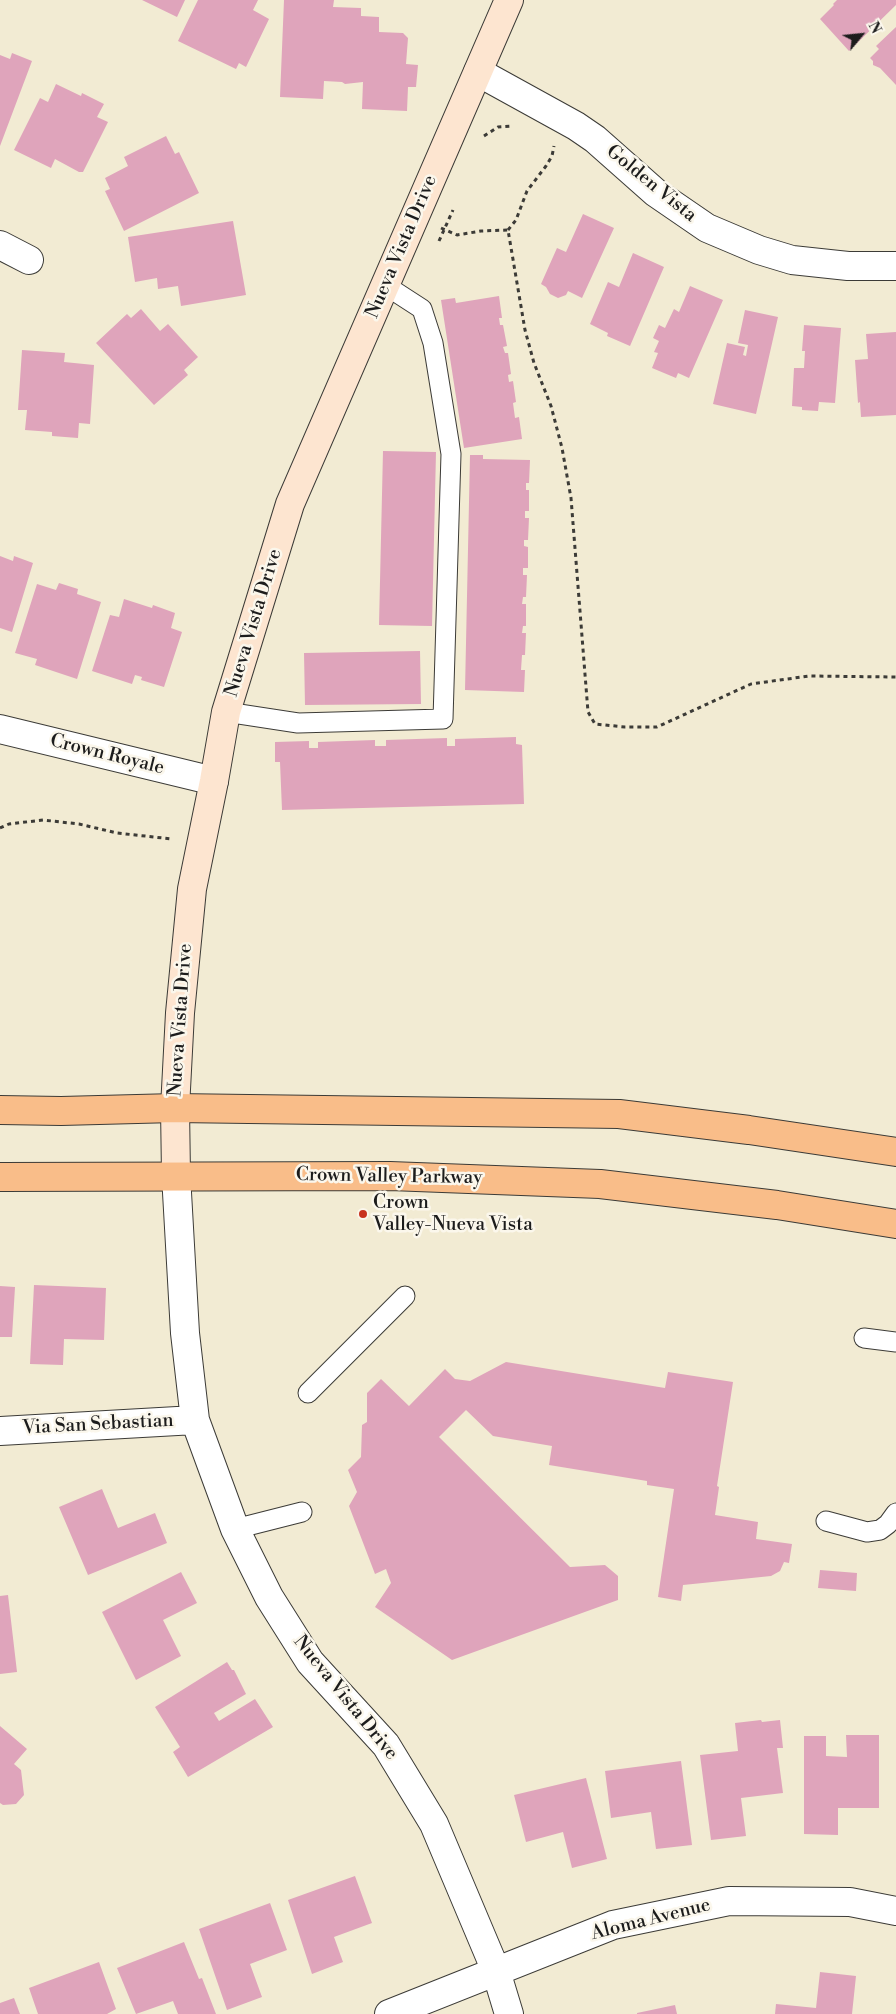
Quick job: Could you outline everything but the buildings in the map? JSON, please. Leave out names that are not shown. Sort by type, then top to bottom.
[{"type":"main road","points":[[0,1110],[60,1111],[175,1108],[619,1114],[749,1130],[896,1152]]},
{"type":"main road","name":"Crown Valley Parkway","points":[[0,1177],[176,1175],[390,1176],[600,1184],[777,1205],[896,1224]]},
{"type":"street","name":"Nueva Vista Drive","points":[[509,0],[290,504],[226,712],[192,889],[180,1013],[175,1108],[176,1175],[185,1333],[195,1420],[235,1529],[269,1597],[310,1662],[386,1744],[434,1824],[496,1971],[509,2014]]},
{"type":"street","name":"Golden Vista","points":[[478,72],[582,130],[595,139],[656,193],[707,228],[759,250],[792,260],[848,266],[896,266]]},
{"type":"street","points":[[0,245],[29,260]]},
{"type":"street","name":"Crown Royale","points":[[0,729],[214,781]]},
{"type":"street","name":"Via San Sebastian","points":[[0,1431],[195,1420]]},
{"type":"street","name":"Aloma Avenue","points":[[389,2014],[613,1925],[729,1900],[850,1902],[896,1911]]},
{"type":"lane","points":[[226,712],[298,723],[443,719],[451,454],[433,343],[422,309],[385,285]]},
{"type":"lane","points":[[308,1393],[405,1296]]},
{"type":"lane","points":[[864,1338],[896,1342]]},
{"type":"lane","points":[[235,1529],[302,1512]]},
{"type":"lane","points":[[826,1521],[867,1532],[880,1530],[888,1524],[896,1512]]},
{"type":"path","points":[[482,137],[498,127],[516,126]]},
{"type":"path","points":[[547,142],[554,146],[552,156],[528,190],[516,220],[508,230],[525,330],[534,363],[551,406],[562,448],[571,498],[588,712],[595,724],[657,727],[751,684],[809,676],[896,677]]},
{"type":"path","points":[[445,231],[455,206]]},
{"type":"path","points":[[416,213],[445,231],[457,235],[481,231],[508,230]]},
{"type":"path","points":[[0,828],[9,824],[43,820],[79,824],[117,833],[161,837],[201,844]]},
{"type":"place","name":"Crown Valley-Nueva Vista","points":[[363,1214]]}]
